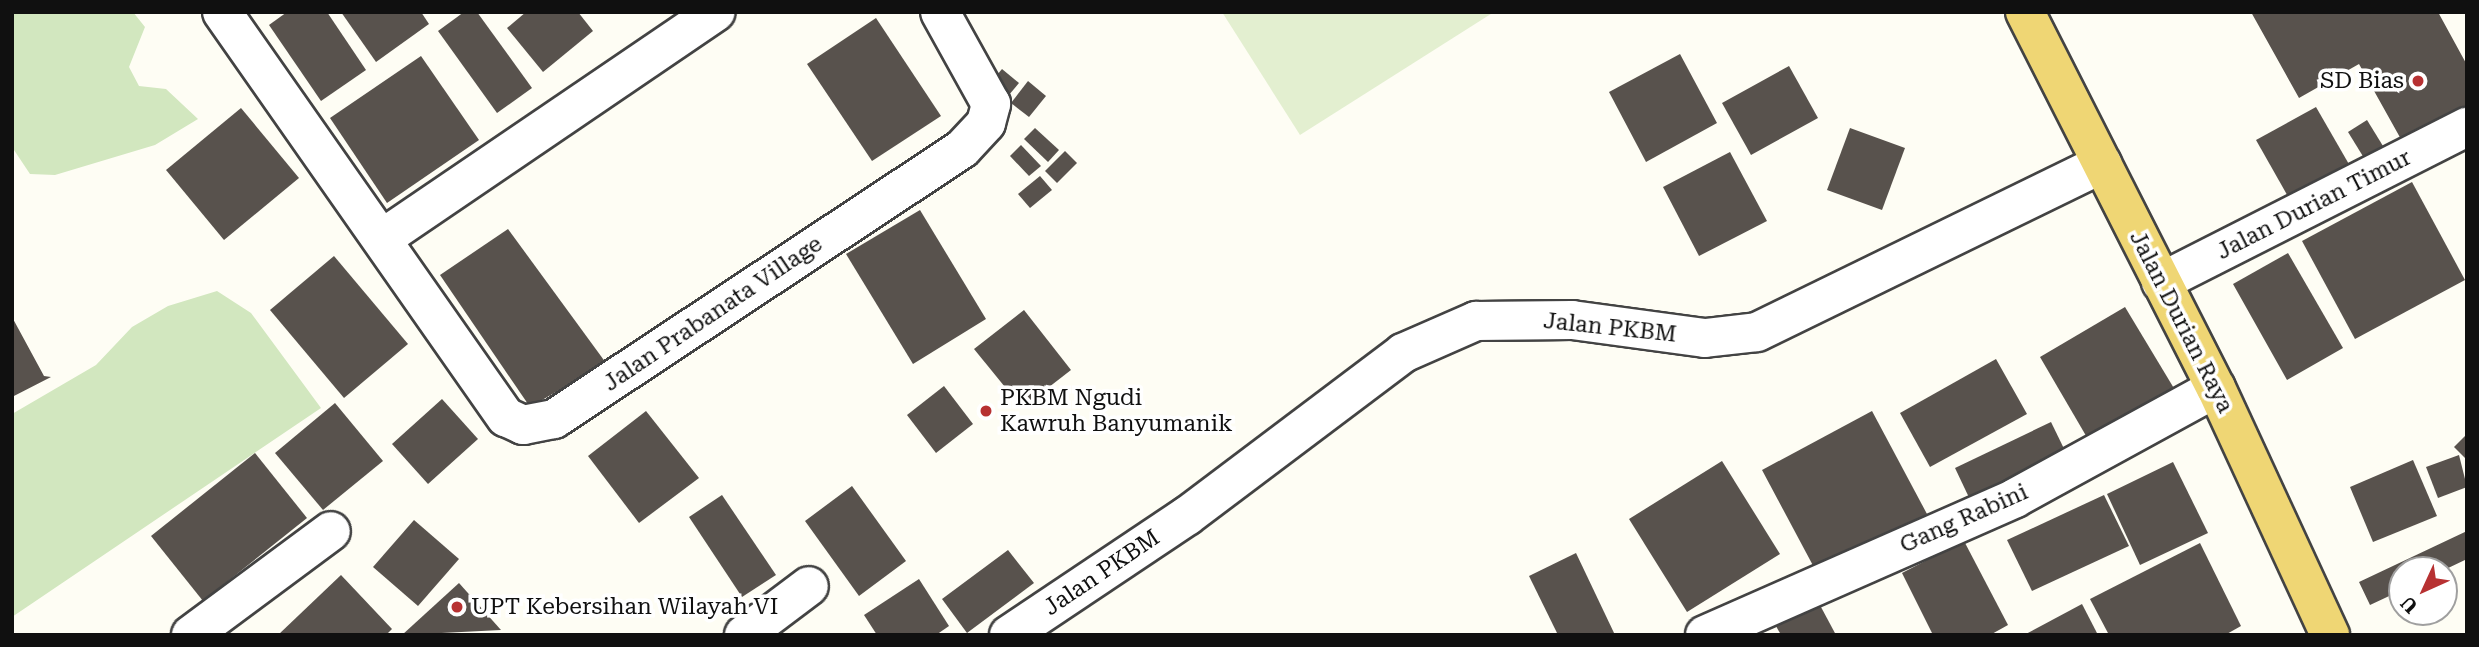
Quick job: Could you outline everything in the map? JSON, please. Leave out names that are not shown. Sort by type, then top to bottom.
[{"type":"main road","name":"Jalan Durian Raya","points":[[2025,12],[2216,388],[2330,635]]},
{"type":"street","name":"Jalan Prabanata Village","points":[[222,12],[506,417],[523,425],[554,419],[978,132],[991,104],[940,12]]},
{"type":"street","points":[[383,238],[667,25],[716,12]]},
{"type":"street","name":"Jalan Durian Timur","points":[[2161,282],[2467,127]]},
{"type":"street","name":"Jalan PKBM","points":[[1009,635],[1187,516],[1403,353],[1463,326],[1572,320],[1705,338],[1757,332],[2102,164]]},
{"type":"street","name":"Gang Rabini","points":[[1705,635],[2015,498],[2216,388]]},
{"type":"street","points":[[191,635],[331,531]]},
{"type":"street","points":[[744,635],[809,586]]},
{"type":"green space","points":[[12,12],[133,12],[145,27],[129,67],[139,86],[166,89],[198,119],[155,145],[55,175],[30,174],[12,147]]},
{"type":"green space","points":[[1222,12],[1494,12],[1300,135]]},
{"type":"green space","points":[[217,291],[251,313],[321,408],[12,617],[12,414],[96,365],[132,327],[168,306]]},
{"type":"building","points":[[287,12],[327,12],[366,70],[321,101],[269,25]]},
{"type":"building","points":[[341,12],[421,12],[429,24],[376,62]]},
{"type":"building","points":[[464,12],[477,12],[532,88],[497,113],[438,31]]},
{"type":"building","points":[[526,12],[578,12],[593,31],[543,72],[507,28]]},
{"type":"building","name":"SD Bias","points":[[2251,12],[2438,12],[2467,65],[2467,105],[2402,141],[2359,64],[2299,98]]},
{"type":"building","points":[[876,18],[941,116],[872,161],[807,64]]},
{"type":"building","points":[[1680,54],[1717,123],[1646,162],[1609,92]]},
{"type":"building","points":[[421,56],[479,140],[387,203],[330,118]]},
{"type":"building","points":[[1789,66],[1818,118],[1751,155],[1722,103]]},
{"type":"building","points":[[1002,69],[1019,83],[1003,102],[986,88]]},
{"type":"building","points":[[1028,81],[1046,96],[1029,117],[1011,103]]},
{"type":"building","points":[[2316,107],[2350,166],[2290,200],[2256,140]]},
{"type":"building","points":[[241,108],[299,178],[224,240],[166,170]]},
{"type":"building","points":[[2367,120],[2383,146],[2364,158],[2348,132]]},
{"type":"building","points":[[1035,128],[1059,150],[1048,162],[1024,139]]},
{"type":"building","points":[[1850,128],[1905,148],[1882,210],[1827,190]]},
{"type":"building","points":[[1021,145],[1041,166],[1029,176],[1010,156]]},
{"type":"building","points":[[1065,151],[1077,163],[1057,183],[1045,171]]},
{"type":"building","points":[[1730,152],[1767,221],[1699,256],[1663,187]]},
{"type":"building","points":[[1040,176],[1052,190],[1030,208],[1018,194]]},
{"type":"building","points":[[2412,182],[2465,280],[2355,339],[2302,241]]},
{"type":"building","points":[[920,210],[986,319],[913,364],[846,254]]},
{"type":"building","points":[[508,229],[606,363],[530,407],[440,275]]},
{"type":"building","points":[[2288,253],[2343,348],[2287,380],[2233,284]]},
{"type":"building","points":[[334,256],[408,344],[344,398],[270,310]]},
{"type":"building","points":[[2125,307],[2178,395],[2092,446],[2040,357]]},
{"type":"building","points":[[1024,310],[1071,370],[1022,408],[974,349]]},
{"type":"building","points":[[12,317],[44,376],[51,377],[12,397]]},
{"type":"building","points":[[1996,359],[2027,414],[1930,467],[1900,413]]},
{"type":"building","points":[[944,386],[973,424],[936,453],[907,415]]},
{"type":"building","points":[[442,399],[478,439],[428,484],[392,444]]},
{"type":"building","points":[[335,403],[383,461],[323,510],[275,453]]},
{"type":"building","points":[[646,411],[699,478],[639,523],[588,456]]},
{"type":"building","points":[[1872,411],[1927,514],[1817,573],[1762,470]]},
{"type":"building","points":[[2051,422],[2070,461],[1974,508],[1955,468]]},
{"type":"building","points":[[2467,434],[2467,460],[2454,447]]},
{"type":"building","points":[[255,453],[307,518],[203,601],[151,536]]},
{"type":"building","points":[[2459,455],[2467,487],[2438,498],[2426,467]]},
{"type":"building","points":[[2413,460],[2437,516],[2373,542],[2350,487]]},
{"type":"building","points":[[1722,461],[1780,554],[1687,612],[1629,519]]},
{"type":"building","points":[[2173,462],[2208,533],[2140,565],[2107,494]]},
{"type":"building","points":[[852,486],[906,561],[859,596],[805,521]]},
{"type":"building","points":[[722,495],[776,575],[742,597],[689,517]]},
{"type":"building","points":[[2104,495],[2129,546],[2032,591],[2007,540]]},
{"type":"building","points":[[414,520],[459,559],[418,606],[373,567]]},
{"type":"building","points":[[2467,531],[2467,559],[2458,563],[2458,556],[2414,556]]},
{"type":"building","points":[[1964,541],[2008,625],[1990,635],[1933,635],[1902,573]]},
{"type":"building","points":[[2200,543],[2241,626],[2225,635],[2109,635],[2090,599]]},
{"type":"building","points":[[1008,550],[1034,583],[967,633],[942,599]]},
{"type":"building","points":[[1576,553],[1615,635],[1558,635],[1529,576]]},
{"type":"building","points":[[2388,568],[2388,597],[2370,605],[2359,582]]},
{"type":"building","points":[[341,575],[392,629],[386,635],[278,635]]},
{"type":"building","points":[[919,579],[949,626],[936,635],[877,635],[864,615]]},
{"type":"building","name":"UPT Kebersihan Wilayah VI","points":[[459,583],[501,630],[402,635]]},
{"type":"building","points":[[1814,594],[1836,635],[1781,635],[1771,617]]},
{"type":"building","points":[[2082,604],[2098,635],[2024,635]]},
{"type":"place","name":"SD Bias","points":[[2418,81]]},
{"type":"place","name":"PKBM Ngudi Kawruh Banyumanik","points":[[986,411]]},
{"type":"place","name":"UPT Kebersihan Wilayah VI","points":[[457,607]]}]
